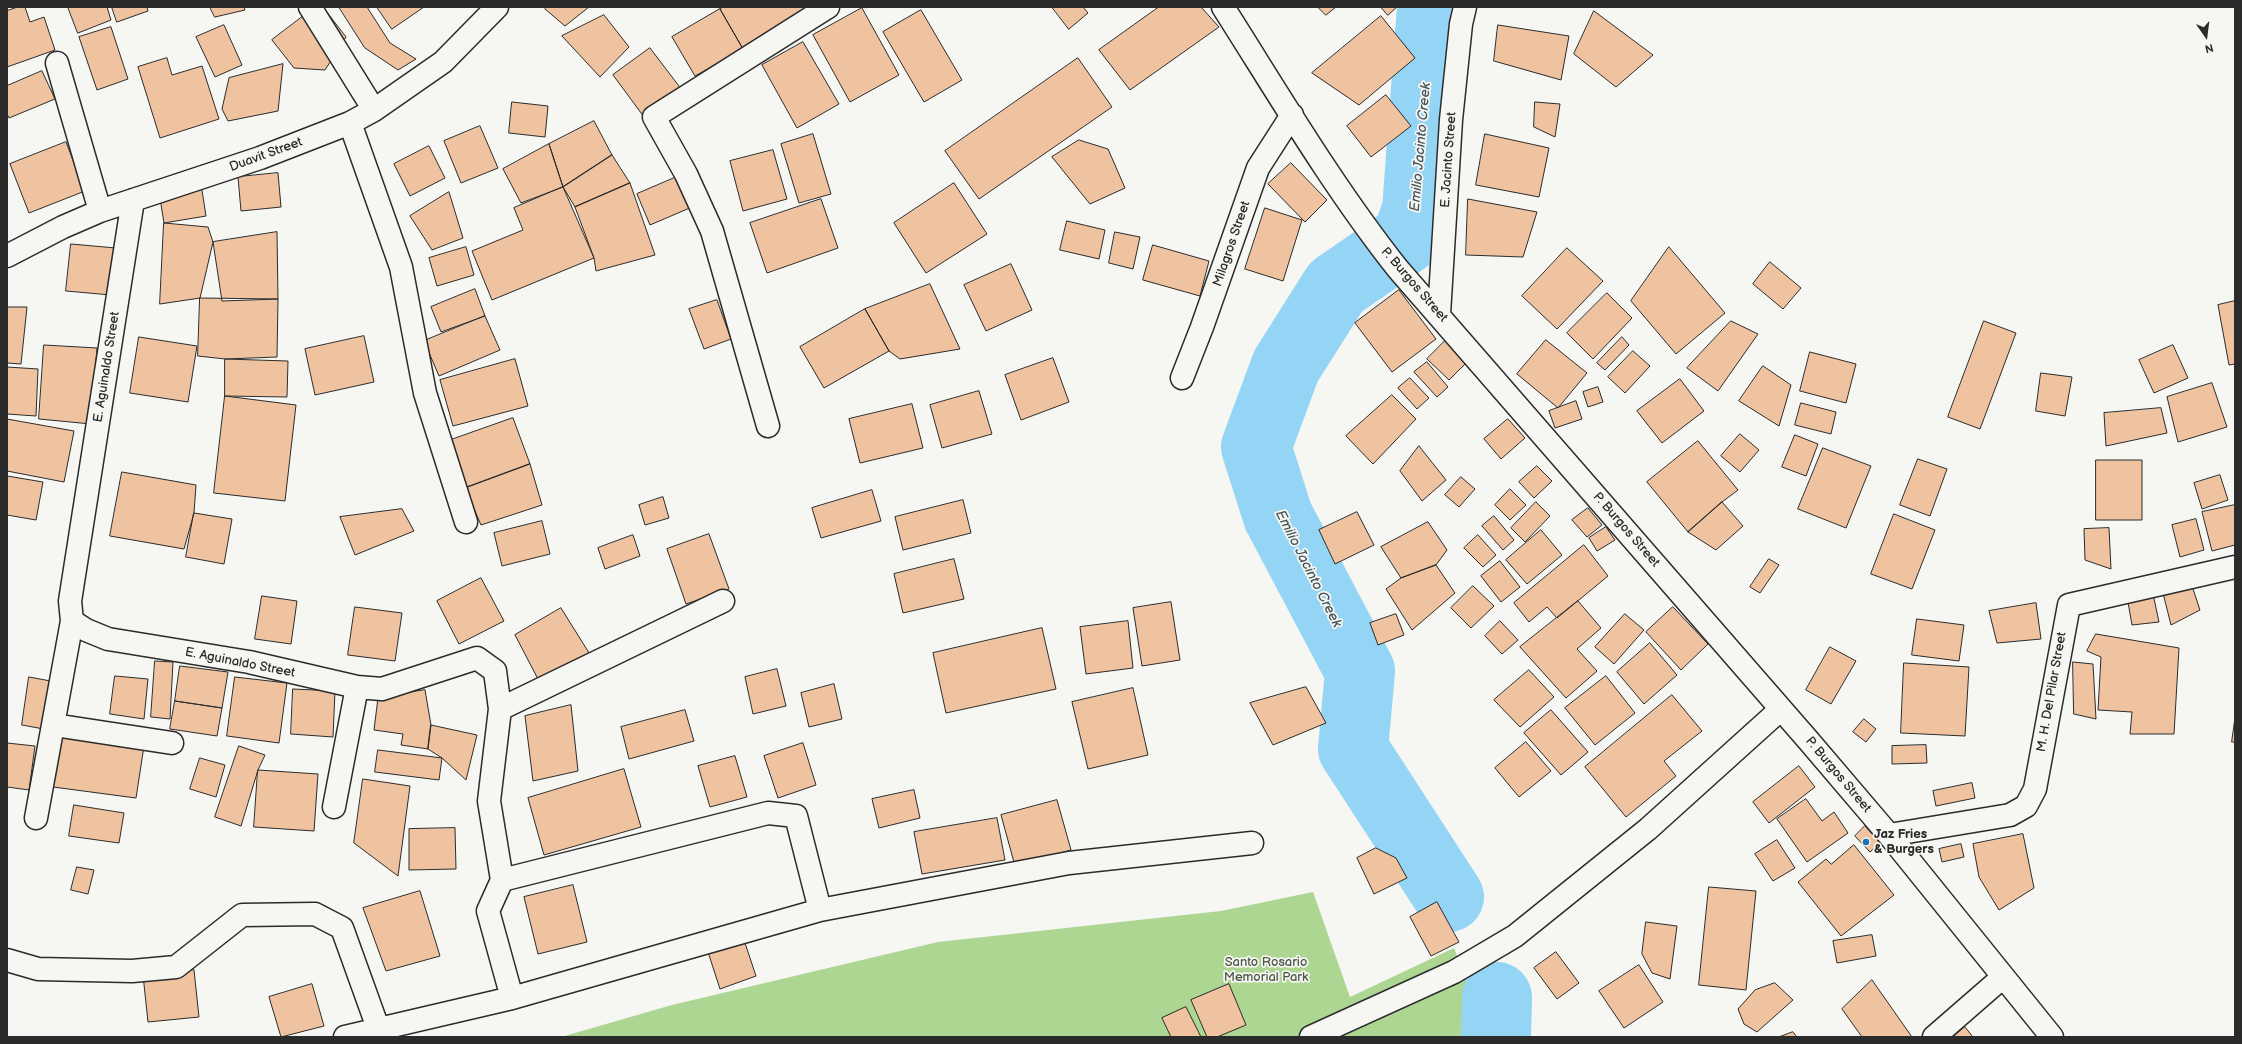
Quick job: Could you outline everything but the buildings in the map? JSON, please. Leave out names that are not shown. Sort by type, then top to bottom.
[{"type":"street","points":[[310,7],[374,110]]},
{"type":"street","name":"Duavit Street","points":[[7,256],[62,227],[100,211],[260,158],[350,123],[374,110],[443,62],[497,7]]},
{"type":"street","points":[[768,426],[712,231],[686,174],[654,117],[828,7]]},
{"type":"street","name":"P. Burgos Street","points":[[1223,7],[1292,115],[1376,241],[1889,835],[2052,1037]]},
{"type":"street","name":"E. Jacinto Street","points":[[1439,314],[1450,120],[1461,24],[1465,7]]},
{"type":"street","points":[[57,63],[100,211]]},
{"type":"street","name":"Milagros Street","points":[[1182,378],[1202,327],[1258,168],[1292,115]]},
{"type":"street","points":[[350,123],[401,267],[425,393],[466,522]]},
{"type":"street","name":"E. Aguinaldo Street","points":[[133,200],[70,601],[72,620],[86,630],[108,639],[249,662],[356,688],[382,689],[477,658],[495,671],[500,709],[489,801],[502,880]]},
{"type":"street","name":"M. H. Del Pilar Street","points":[[1889,835],[2010,815],[2026,806],[2035,789],[2069,605],[2235,567]]},
{"type":"street","points":[[500,709],[722,601]]},
{"type":"street","points":[[36,818],[72,620]]},
{"type":"street","points":[[334,807],[356,688]]},
{"type":"street","points":[[1311,1037],[1343,1031],[1454,972],[1515,936],[1648,829],[1781,709]]},
{"type":"street","points":[[54,725],[172,743]]},
{"type":"street","points":[[512,998],[488,910],[502,880],[768,813],[796,816],[820,910]]},
{"type":"street","points":[[345,1037],[378,1028],[512,998],[820,910],[1069,863],[1252,843]]},
{"type":"street","points":[[7,960],[38,969],[132,971],[176,967],[242,915],[315,914],[342,928],[378,1028]]},
{"type":"street","points":[[1934,1037],[2003,976]]},
{"type":"green space","name":"Santo Rosario Memorial Park","points":[[1313,892],[1350,997],[1454,948],[1471,991],[1469,1037],[561,1037],[672,1005],[938,942],[1221,911]]},
{"type":"waterway","name":"Emilio Jacinto Creek","points":[[1432,7],[1417,210],[1407,238],[1336,287],[1286,366],[1256,447],[1278,516],[1360,671],[1353,749],[1449,897]]},
{"type":"waterway","points":[[1496,1037],[1497,997]]},
{"type":"place","name":"Jaz Fries & Burgers","points":[[1866,842]]}]
